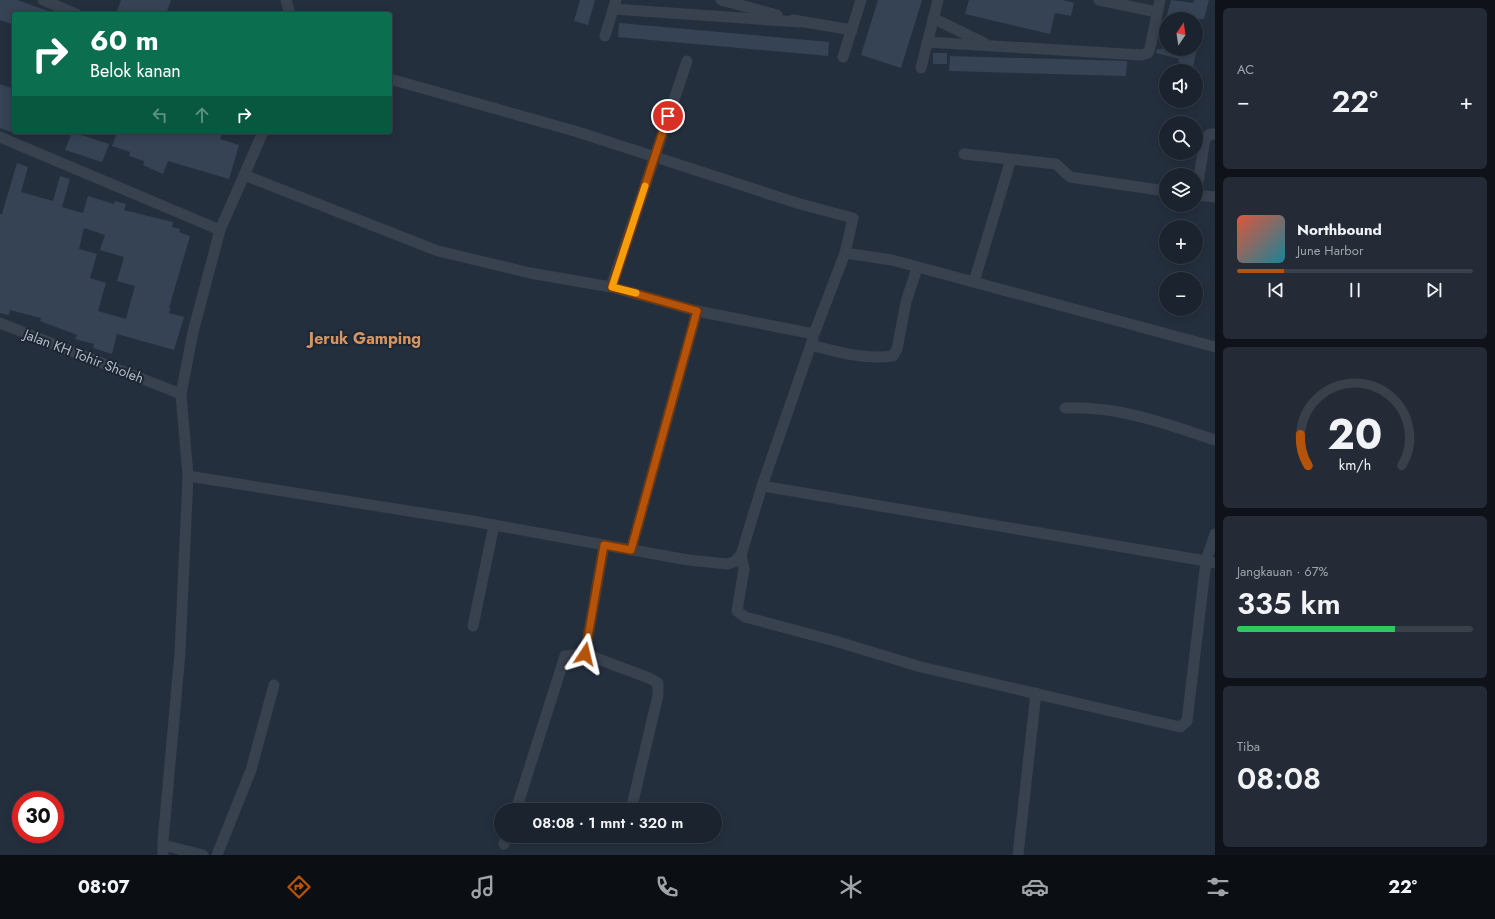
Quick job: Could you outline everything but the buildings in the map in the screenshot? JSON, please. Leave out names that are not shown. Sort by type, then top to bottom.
[{"type":"street","points":[[43,0],[71,12]]},
{"type":"street","points":[[286,0],[289,12]]},
{"type":"street","points":[[721,0],[799,22]]},
{"type":"street","points":[[843,57],[861,0]]},
{"type":"street","points":[[921,68],[938,0]]},
{"type":"street","points":[[1099,0],[1157,12]]},
{"type":"street","points":[[927,42],[1142,56],[1148,54],[1150,48],[1160,0]]},
{"type":"street","points":[[605,36],[615,5],[799,22],[852,30]]},
{"type":"street","points":[[933,18],[988,45]]},
{"type":"street","points":[[612,287],[686,61]]},
{"type":"street","points":[[188,476],[494,525],[631,550],[715,563],[734,562],[741,555],[762,486],[810,345],[845,253],[853,218],[800,204],[578,132],[392,80]]},
{"type":"street","points":[[203,855],[163,850],[180,653],[188,476],[176,392],[193,332],[218,229],[262,134]]},
{"type":"street","points":[[1200,168],[1204,139],[1210,134],[1215,134]]},
{"type":"street","points":[[0,137],[218,229]]},
{"type":"street","points":[[964,154],[1056,164],[1070,177],[1159,190]]},
{"type":"street","points":[[974,282],[1011,158]]},
{"type":"street","points":[[244,175],[438,251],[530,273],[612,287],[697,311],[814,334]]},
{"type":"street","points":[[1203,196],[1215,198]]},
{"type":"street","points":[[845,253],[892,260],[917,268],[1215,347]]},
{"type":"street","points":[[810,345],[841,354],[885,357],[893,356],[897,349],[906,302],[917,268]]},
{"type":"street","points":[[631,550],[697,311]]},
{"type":"street","name":"Jalan KH Tohir Sholeh","points":[[0,323],[176,392]]},
{"type":"street","points":[[1065,408],[1090,407],[1129,413],[1215,440]]},
{"type":"street","points":[[762,486],[1210,562]]},
{"type":"street","points":[[473,626],[494,525]]},
{"type":"street","points":[[741,555],[744,569],[738,605],[739,614],[921,667],[1180,727],[1187,721],[1215,534]]},
{"type":"street","points":[[585,654],[604,545]]},
{"type":"street","points":[[518,803],[565,656],[585,654],[649,678],[658,683],[658,694],[634,803]]},
{"type":"street","points":[[217,855],[252,770],[274,685]]},
{"type":"street","points":[[1018,855],[1036,693]]},
{"type":"slow traffic","points":[[636,293],[612,287],[645,186]]},
{"type":"district","name":"Jeruk Gamping","points":[[365,338]]},
{"type":"route","points":[[585,654],[604,545],[631,550],[697,311],[612,287],[668,116]]}]
